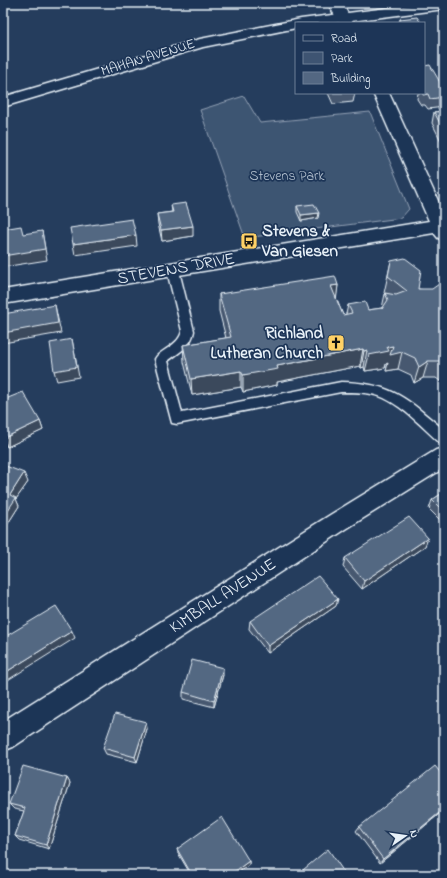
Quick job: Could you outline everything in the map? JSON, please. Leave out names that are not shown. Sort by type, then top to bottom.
[{"type":"street","points":[[335,3],[345,20]]},
{"type":"street","points":[[316,22],[345,20],[444,5]]},
{"type":"street","name":"MAHAN AVENUE","points":[[3,102],[200,43],[295,24]]},
{"type":"street","points":[[381,94],[443,228]]},
{"type":"street","name":"STEVENS DRIVE","points":[[3,297],[173,271],[256,255],[443,228]]},
{"type":"street","name":"KIMBALL AVENUE","points":[[3,737],[338,522],[444,457]]},
{"type":"lane","points":[[173,271],[188,337],[181,346],[161,359],[177,419],[341,387],[352,387],[388,395],[397,400],[444,438]]},
{"type":"green space","name":"Stevens Park","points":[[244,96],[260,123],[370,112],[409,209],[401,218],[245,238],[200,110]]},
{"type":"building","points":[[417,17],[420,22],[402,22],[400,19]]},
{"type":"building","points":[[430,65],[441,84],[444,84],[444,97],[430,99],[428,94],[423,95],[425,94],[425,66]]},
{"type":"building","points":[[444,111],[444,131],[434,112]]},
{"type":"building","points":[[186,203],[193,226],[161,230],[157,214],[173,212],[171,205]]},
{"type":"building","points":[[314,204],[319,213],[301,215],[297,206]]},
{"type":"building","points":[[132,219],[136,235],[73,244],[70,228]]},
{"type":"building","points":[[21,226],[23,234],[42,231],[45,249],[3,256],[3,229]]},
{"type":"building","name":"Richland Lutheran Church","points":[[405,258],[421,270],[418,289],[432,289],[439,284],[444,292],[444,363],[441,361],[428,361],[419,367],[415,358],[402,352],[390,355],[393,346],[387,347],[389,351],[369,355],[367,350],[364,351],[363,349],[277,366],[278,369],[243,375],[241,371],[191,379],[183,345],[231,337],[219,294],[335,276],[338,285],[331,286],[343,315],[352,313],[348,305],[365,302],[368,310],[382,309],[388,300],[385,293],[396,295],[407,291],[388,276],[391,261]]},
{"type":"building","points":[[55,305],[58,323],[3,333],[3,314]]},
{"type":"building","points":[[72,339],[77,367],[54,371],[50,343]]},
{"type":"building","points":[[23,392],[40,421],[4,438],[3,400]]},
{"type":"building","points":[[3,465],[24,473],[10,495],[16,498],[4,516],[3,516]]},
{"type":"building","points":[[444,492],[444,512],[432,500]]},
{"type":"building","points":[[409,517],[428,538],[364,581],[345,558]]},
{"type":"building","points":[[318,576],[338,599],[268,646],[250,621]]},
{"type":"building","points":[[56,606],[72,631],[3,674],[3,638]]},
{"type":"building","points":[[192,660],[223,668],[214,701],[183,692]]},
{"type":"building","points":[[115,714],[146,722],[135,757],[103,748]]},
{"type":"building","points":[[23,766],[67,778],[46,845],[15,836],[25,808],[9,804]]},
{"type":"building","points":[[435,766],[444,777],[444,809],[383,859],[359,827]]},
{"type":"building","points":[[222,817],[249,861],[230,875],[192,875],[177,849]]},
{"type":"building","points":[[328,849],[346,875],[297,875]]},
{"type":"place","name":"Stevens & Van Giesen","points":[[249,241]]},
{"type":"place","name":"Richland Lutheran Church","points":[[336,343]]}]
